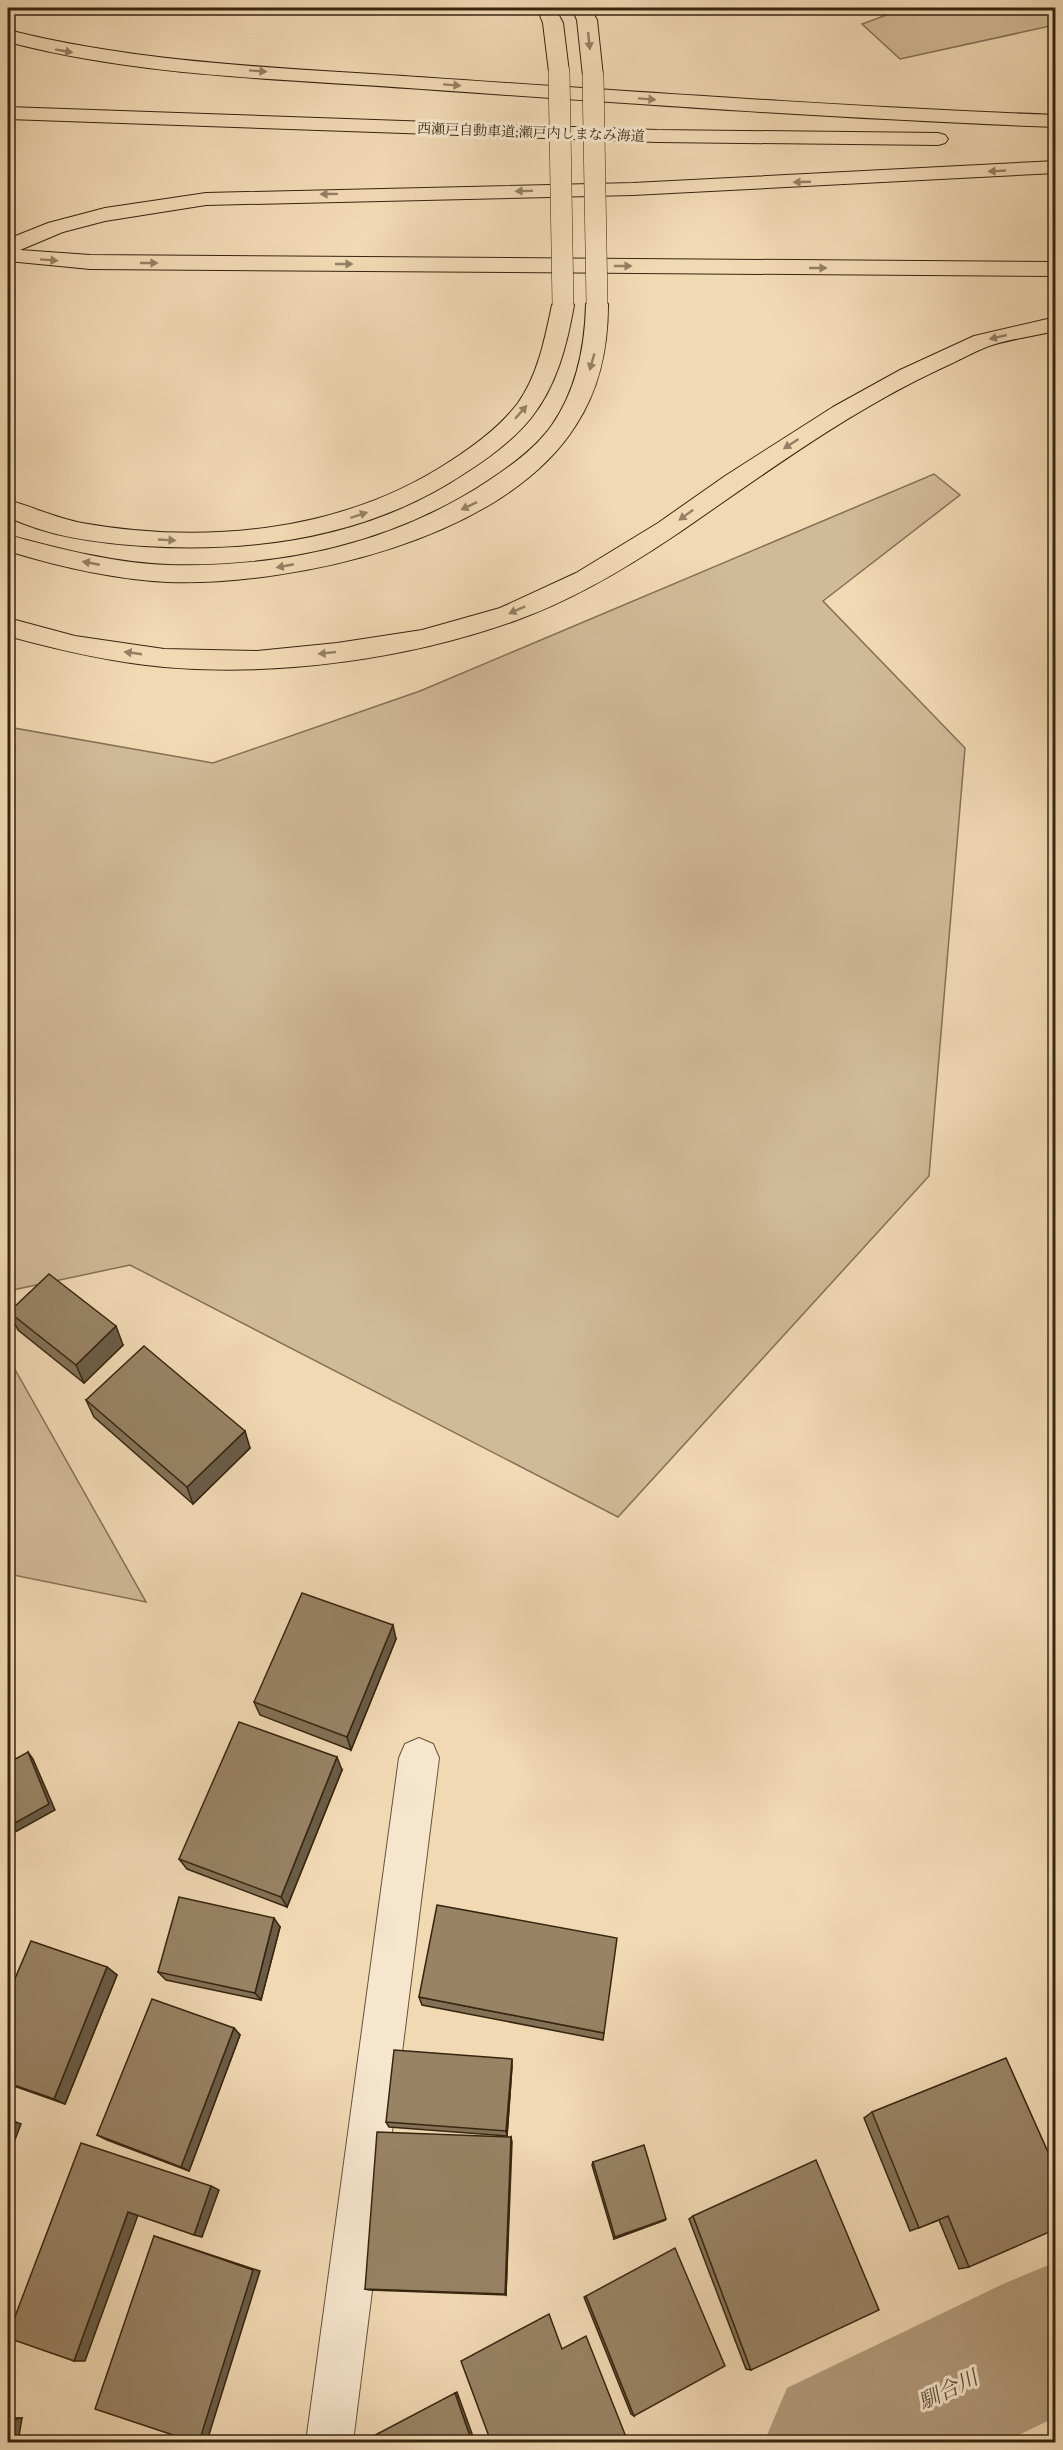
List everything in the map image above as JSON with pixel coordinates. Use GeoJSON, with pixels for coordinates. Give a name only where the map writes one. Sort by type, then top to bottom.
{"type":"FeatureCollection","features":[{"type":"Feature","properties":{"kind":"highway"},"geometry":{"type":"LineString","coordinates":[[8,508],[23,516],[89,533],[168,540],[245,539],[323,527],[393,504],[450,474],[498,438],[532,400],[554,354],[563,305],[559,72],[553,23],[546,8]]}},
{"type":"Feature","properties":{"kind":"highway"},"geometry":{"type":"LineString","coordinates":[[8,543],[46,555],[118,569],[194,573],[276,568],[352,552],[418,531],[482,500],[535,459],[568,418],[586,381],[597,343],[593,76],[587,20],[581,8]]}},
{"type":"Feature","properties":{"kind":"highway"},"geometry":{"type":"LineString","coordinates":[[8,36],[52,48],[112,59],[200,67],[831,112],[1056,121]]}},
{"type":"Feature","properties":{"kind":"highway","name":"西瀬戸自動車道;瀬戸内しまなみ海道"},"geometry":{"type":"LineString","coordinates":[[8,113],[645,135],[962,139]]}},
{"type":"Feature","properties":{"kind":"highway"},"geometry":{"type":"LineString","coordinates":[[1009,139],[1056,139]]}},
{"type":"Feature","properties":{"kind":"highway"},"geometry":{"type":"LineString","coordinates":[[8,247],[27,237],[82,219],[135,207],[206,199],[633,189],[1056,167]]}},
{"type":"Feature","properties":{"kind":"highway"},"geometry":{"type":"LineString","coordinates":[[8,255],[90,262],[1056,269]]}},
{"type":"Feature","properties":{"kind":"highway"},"geometry":{"type":"LineString","coordinates":[[8,627],[75,645],[164,658],[257,660],[337,652],[422,639],[509,614],[585,579],[667,529],[734,481],[841,412],[908,375],[982,341],[1056,324]]}},
{"type":"Feature","properties":{"kind":"street"},"geometry":{"type":"LineString","coordinates":[[329,2442],[418,1758]]}},
{"type":"Feature","properties":{"kind":"shaded area"},"geometry":{"type":"Polygon","coordinates":[[[905,8],[1055,8],[1055,25],[900,59],[862,24],[905,8]]]}},
{"type":"Feature","properties":{"kind":"shaded area"},"geometry":{"type":"Polygon","coordinates":[[[934,474],[960,495],[823,601],[965,748],[929,1176],[618,1517],[130,1265],[8,1291],[8,727],[213,763],[420,691],[934,474]]]}},
{"type":"Feature","properties":{"kind":"shaded area"},"geometry":{"type":"Polygon","coordinates":[[[8,1357],[146,1602],[8,1574],[8,1357]]]}},
{"type":"Feature","properties":{"kind":"building"},"geometry":{"type":"Polygon","coordinates":[[[49,1274],[116,1326],[76,1365],[9,1312],[49,1274]]]}},
{"type":"Feature","properties":{"kind":"building"},"geometry":{"type":"Polygon","coordinates":[[[144,1346],[245,1431],[187,1487],[86,1400],[144,1346]]]}},
{"type":"Feature","properties":{"kind":"building"},"geometry":{"type":"Polygon","coordinates":[[[302,1593],[393,1625],[347,1737],[254,1702],[302,1593]]]}},
{"type":"Feature","properties":{"kind":"building"},"geometry":{"type":"Polygon","coordinates":[[[239,1722],[337,1757],[281,1897],[179,1859],[239,1722]]]}},
{"type":"Feature","properties":{"kind":"building"},"geometry":{"type":"Polygon","coordinates":[[[28,1752],[49,1804],[8,1827],[8,1763],[28,1752]]]}},
{"type":"Feature","properties":{"kind":"building"},"geometry":{"type":"Polygon","coordinates":[[[179,1897],[274,1918],[255,1993],[158,1972],[179,1897]]]}},
{"type":"Feature","properties":{"kind":"building"},"geometry":{"type":"Polygon","coordinates":[[[437,1905],[617,1938],[604,2033],[419,1997],[437,1905]]]}},
{"type":"Feature","properties":{"kind":"building"},"geometry":{"type":"Polygon","coordinates":[[[31,1941],[107,1967],[54,2099],[8,2083],[8,1995],[31,1941]]]}},
{"type":"Feature","properties":{"kind":"building"},"geometry":{"type":"Polygon","coordinates":[[[152,1999],[234,2028],[181,2167],[97,2135],[152,1999]]]}},
{"type":"Feature","properties":{"kind":"building"},"geometry":{"type":"Polygon","coordinates":[[[394,2050],[512,2059],[506,2131],[386,2122],[394,2050]]]}},
{"type":"Feature","properties":{"kind":"building"},"geometry":{"type":"Polygon","coordinates":[[[1006,2058],[1056,2170],[1056,2229],[969,2267],[948,2216],[919,2228],[872,2112],[1006,2058]]]}},
{"type":"Feature","properties":{"kind":"building"},"geometry":{"type":"Polygon","coordinates":[[[377,2132],[511,2137],[505,2294],[365,2289],[377,2132]]]}},
{"type":"Feature","properties":{"kind":"building"},"geometry":{"type":"Polygon","coordinates":[[[81,2143],[211,2186],[194,2235],[128,2212],[74,2361],[8,2338],[8,2335],[81,2143]]]}},
{"type":"Feature","properties":{"kind":"building"},"geometry":{"type":"Polygon","coordinates":[[[644,2145],[666,2219],[615,2237],[593,2162],[644,2145]]]}},
{"type":"Feature","properties":{"kind":"building"},"geometry":{"type":"Polygon","coordinates":[[[816,2160],[879,2310],[751,2370],[693,2216],[816,2160]]]}},
{"type":"Feature","properties":{"kind":"building"},"geometry":{"type":"Polygon","coordinates":[[[154,2236],[253,2270],[199,2442],[95,2409],[154,2236]]]}},
{"type":"Feature","properties":{"kind":"building"},"geometry":{"type":"Polygon","coordinates":[[[675,2248],[725,2366],[634,2416],[586,2296],[675,2248]]]}},
{"type":"Feature","properties":{"kind":"building"},"geometry":{"type":"Polygon","coordinates":[[[549,2314],[562,2349],[586,2336],[628,2442],[491,2442],[461,2361],[549,2314]]]}},
{"type":"Feature","properties":{"kind":"building"},"geometry":{"type":"Polygon","coordinates":[[[455,2393],[472,2442],[362,2442],[455,2393]]]}},
{"type":"Feature","properties":{"kind":"waterway","name":"馴合川"},"geometry":{"type":"LineString","coordinates":[[841,2442],[1056,2337]]}}]}
